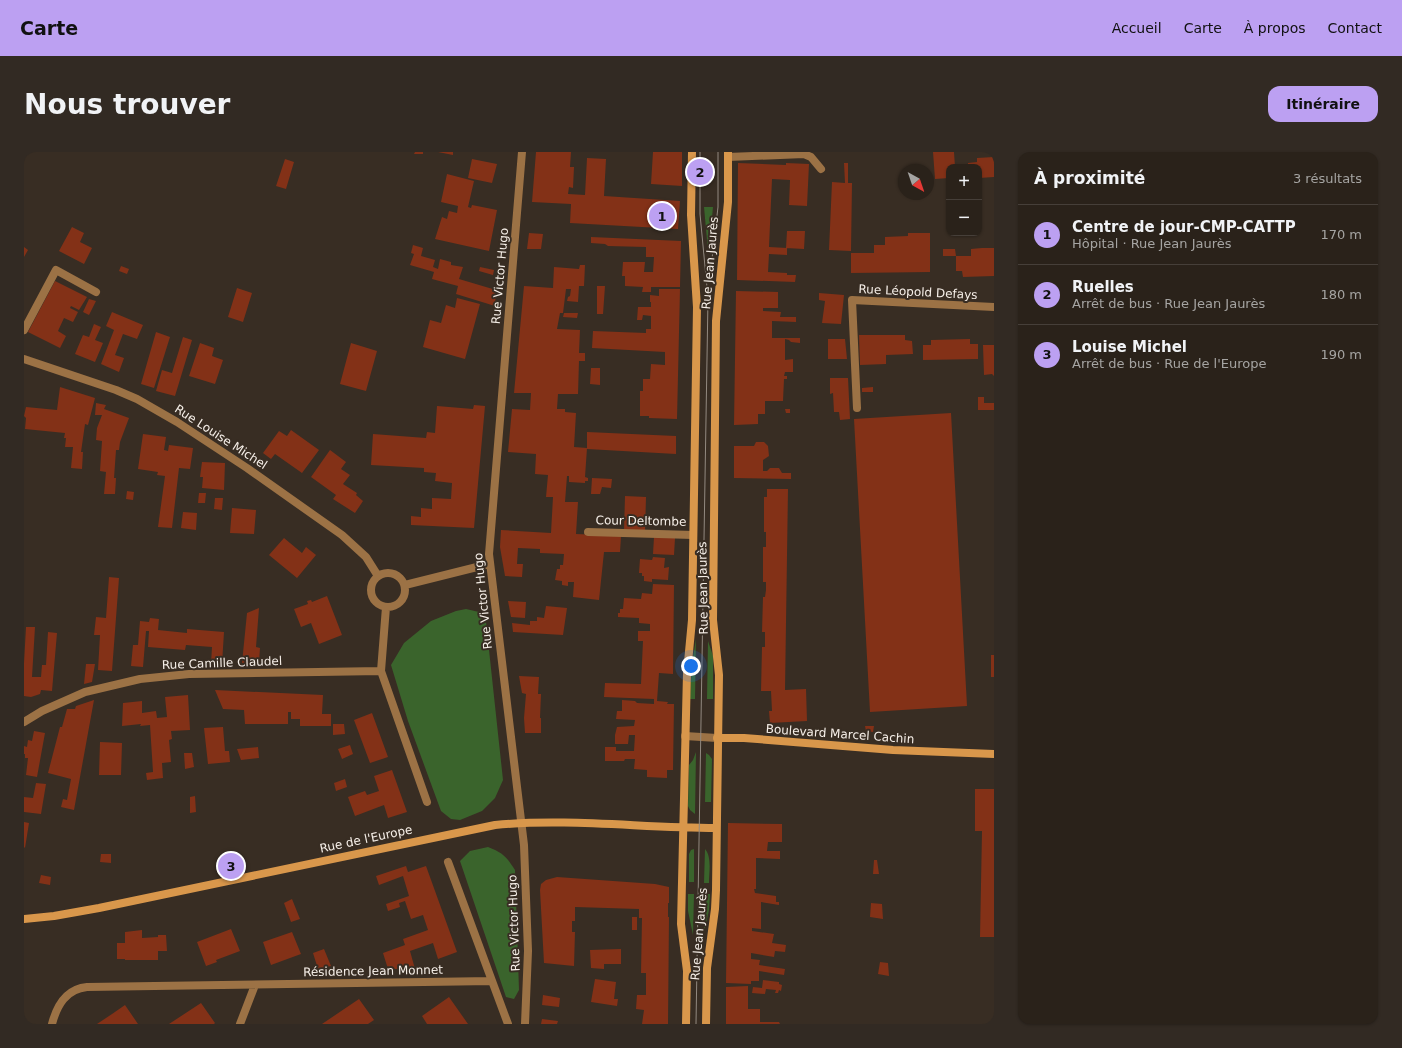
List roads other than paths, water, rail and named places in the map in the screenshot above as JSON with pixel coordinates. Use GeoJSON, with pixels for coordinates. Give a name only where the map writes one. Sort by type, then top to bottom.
{"type":"FeatureCollection","features":[{"type":"Feature","properties":{"kind":"main road","name":"Rue Jean Jaurès"},"geometry":{"type":"LineString","coordinates":[[686,1024],[687,971],[681,924],[687,667],[692,620],[697,307],[691,215],[692,152]]}},
{"type":"Feature","properties":{"kind":"main road","name":"Rue Jean Jaurès"},"geometry":{"type":"LineString","coordinates":[[706,1024],[707,968],[715,909],[719,675],[713,620],[716,321],[728,202],[728,155]]}},
{"type":"Feature","properties":{"kind":"main road","name":"Boulevard Marcel Cachin"},"geometry":{"type":"LineString","coordinates":[[718,738],[744,738],[893,750],[994,754]]}},
{"type":"Feature","properties":{"kind":"main road","name":"Rue de l'Europe"},"geometry":{"type":"LineString","coordinates":[[24,920],[99,908],[479,828],[522,823],[552,822],[716,828]]}},
{"type":"Feature","properties":{"kind":"street","name":"Rue Victor Hugo"},"geometry":{"type":"LineString","coordinates":[[522,152],[489,547],[489,564],[522,823],[528,951],[525,1024]]}},
{"type":"Feature","properties":{"kind":"street"},"geometry":{"type":"LineString","coordinates":[[728,155],[804,154],[811,157],[822,169]]}},
{"type":"Feature","properties":{"kind":"street"},"geometry":{"type":"LineString","coordinates":[[24,330],[56,270],[96,292]]}},
{"type":"Feature","properties":{"kind":"street","name":"Rue Léopold Defays"},"geometry":{"type":"LineString","coordinates":[[857,408],[852,300],[994,308]]}},
{"type":"Feature","properties":{"kind":"street","name":"Rue Louise Michel"},"geometry":{"type":"LineString","coordinates":[[24,359],[116,390],[137,399],[177,422],[247,468],[342,535],[366,558],[378,576]]}},
{"type":"Feature","properties":{"kind":"street","name":"Cour Deltombe"},"geometry":{"type":"LineString","coordinates":[[588,532],[693,535]]}},
{"type":"Feature","properties":{"kind":"street"},"geometry":{"type":"LineString","coordinates":[[405,585],[489,564]]}},
{"type":"Feature","properties":{"kind":"street"},"geometry":{"type":"LineString","coordinates":[[388,573],[394,574],[402,580],[405,585],[404,597],[401,602],[391,607],[386,607],[376,602],[371,592],[374,581],[378,576],[388,573]]}},
{"type":"Feature","properties":{"kind":"street"},"geometry":{"type":"LineString","coordinates":[[386,607],[381,671],[427,802]]}},
{"type":"Feature","properties":{"kind":"street","name":"Rue Camille Claudel"},"geometry":{"type":"LineString","coordinates":[[24,722],[42,711],[85,692],[140,679],[189,674],[381,671]]}},
{"type":"Feature","properties":{"kind":"street","name":"Boulevard Marcel Cachin"},"geometry":{"type":"LineString","coordinates":[[685,736],[718,738]]}},
{"type":"Feature","properties":{"kind":"street"},"geometry":{"type":"LineString","coordinates":[[448,862],[508,1024]]}},
{"type":"Feature","properties":{"kind":"street","name":"Résidence Jean Monnet"},"geometry":{"type":"LineString","coordinates":[[52,1024],[55,1012],[64,998],[82,987],[492,981]]}},
{"type":"Feature","properties":{"kind":"street"},"geometry":{"type":"LineString","coordinates":[[240,1024],[255,985]]}},
{"type":"Feature","properties":{"kind":"tram line"},"geometry":{"type":"LineString","coordinates":[[696,1024],[708,298],[700,214],[700,152]]}},
{"type":"Feature","properties":{"kind":"tram line"},"geometry":{"type":"LineString","coordinates":[[710,276],[718,207],[718,152]]}},
{"type":"Feature","properties":{"kind":"place","name":"Ruelles"},"geometry":{"type":"Point","coordinates":[700,172]}},
{"type":"Feature","properties":{"kind":"place","name":"Centre de jour-CMP-CATTP"},"geometry":{"type":"Point","coordinates":[662,216]}},
{"type":"Feature","properties":{"kind":"place","name":"Louise Michel"},"geometry":{"type":"Point","coordinates":[231,866]}}]}
